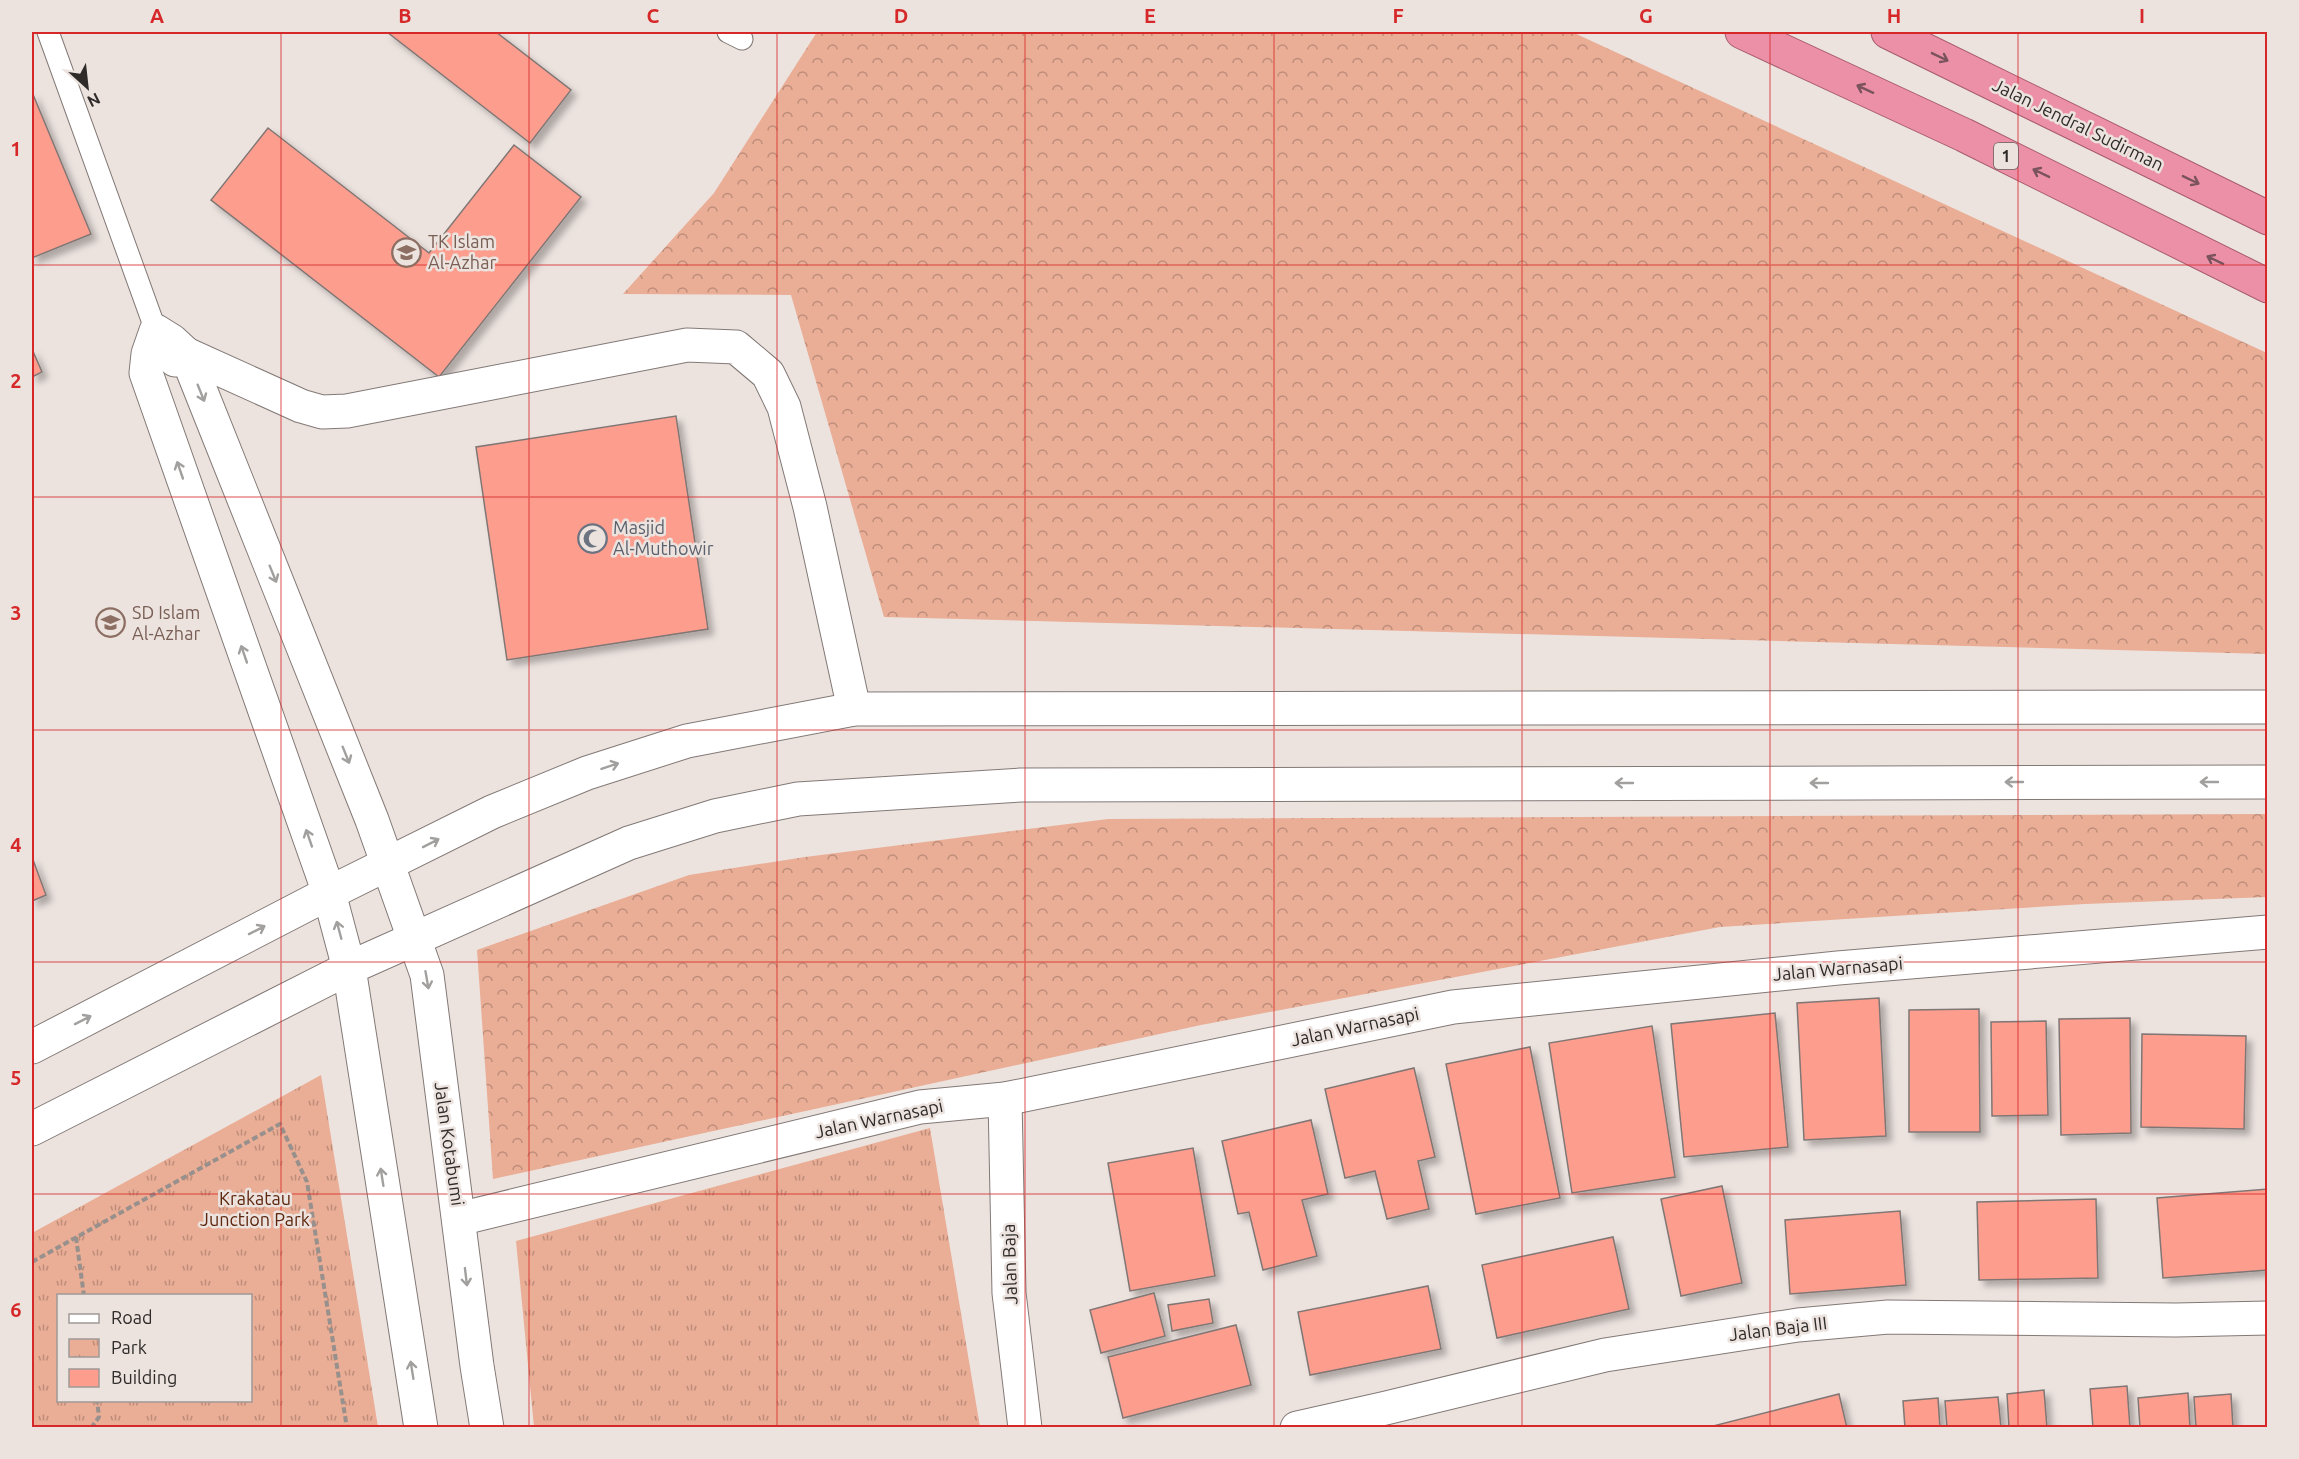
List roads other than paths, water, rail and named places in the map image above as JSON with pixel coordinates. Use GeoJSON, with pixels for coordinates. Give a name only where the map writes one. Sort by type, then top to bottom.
{"type":"FeatureCollection","features":[{"type":"Feature","properties":{"kind":"highway","name":"1"},"geometry":{"type":"LineString","coordinates":[[1742,32],[1964,135],[2268,286]]}},
{"type":"Feature","properties":{"kind":"highway","name":"Jalan Jendral Sudirman"},"geometry":{"type":"LineString","coordinates":[[1888,32],[2268,218]]}},
{"type":"Feature","properties":{"kind":"street"},"geometry":{"type":"LineString","coordinates":[[421,1428],[349,968],[329,893],[146,373],[148,354],[156,331],[186,354],[301,406],[322,412],[347,411],[687,345],[736,347],[768,374],[784,407],[810,507],[854,709]]}},
{"type":"Feature","properties":{"kind":"street"},"geometry":{"type":"LineString","coordinates":[[146,373],[186,354]]}},
{"type":"Feature","properties":{"kind":"street","name":"Jalan Kotabumi"},"geometry":{"type":"LineString","coordinates":[[186,354],[389,865],[427,975],[487,1428]]}},
{"type":"Feature","properties":{"kind":"street"},"geometry":{"type":"LineString","coordinates":[[32,1047],[329,893],[492,813],[587,773],[687,741],[854,709],[2268,707]]}},
{"type":"Feature","properties":{"kind":"street"},"geometry":{"type":"LineString","coordinates":[[32,1129],[349,968],[629,843],[715,816],[798,799],[1021,785],[2268,782]]}},
{"type":"Feature","properties":{"kind":"street","name":"Jalan Warnasapi"},"geometry":{"type":"LineString","coordinates":[[459,1219],[920,1107],[1005,1099],[1453,1007],[1838,968],[2268,932]]}},
{"type":"Feature","properties":{"kind":"street","name":"Jalan Baja"},"geometry":{"type":"LineString","coordinates":[[1005,1099],[1009,1293],[1025,1428]]}},
{"type":"Feature","properties":{"kind":"street","name":"Jalan Baja III"},"geometry":{"type":"LineString","coordinates":[[1297,1428],[1605,1355],[1798,1326],[1888,1317],[2176,1320],[2268,1318]]}},
{"type":"Feature","properties":{"kind":"lane"},"geometry":{"type":"LineString","coordinates":[[48,32],[156,331]]}},
{"type":"Feature","properties":{"kind":"place","name":"TK Islam Al-Azhar"},"geometry":{"type":"Point","coordinates":[407,252]}},
{"type":"Feature","properties":{"kind":"place","name":"Masjid Al-Muthowir"},"geometry":{"type":"Point","coordinates":[592,538]}},
{"type":"Feature","properties":{"kind":"place","name":"SD Islam Al-Azhar"},"geometry":{"type":"Point","coordinates":[111,623]}},
{"type":"Feature","properties":{"kind":"park label","name":"Krakatau Junction Park"},"geometry":{"type":"Point","coordinates":[255,1209]}}]}
